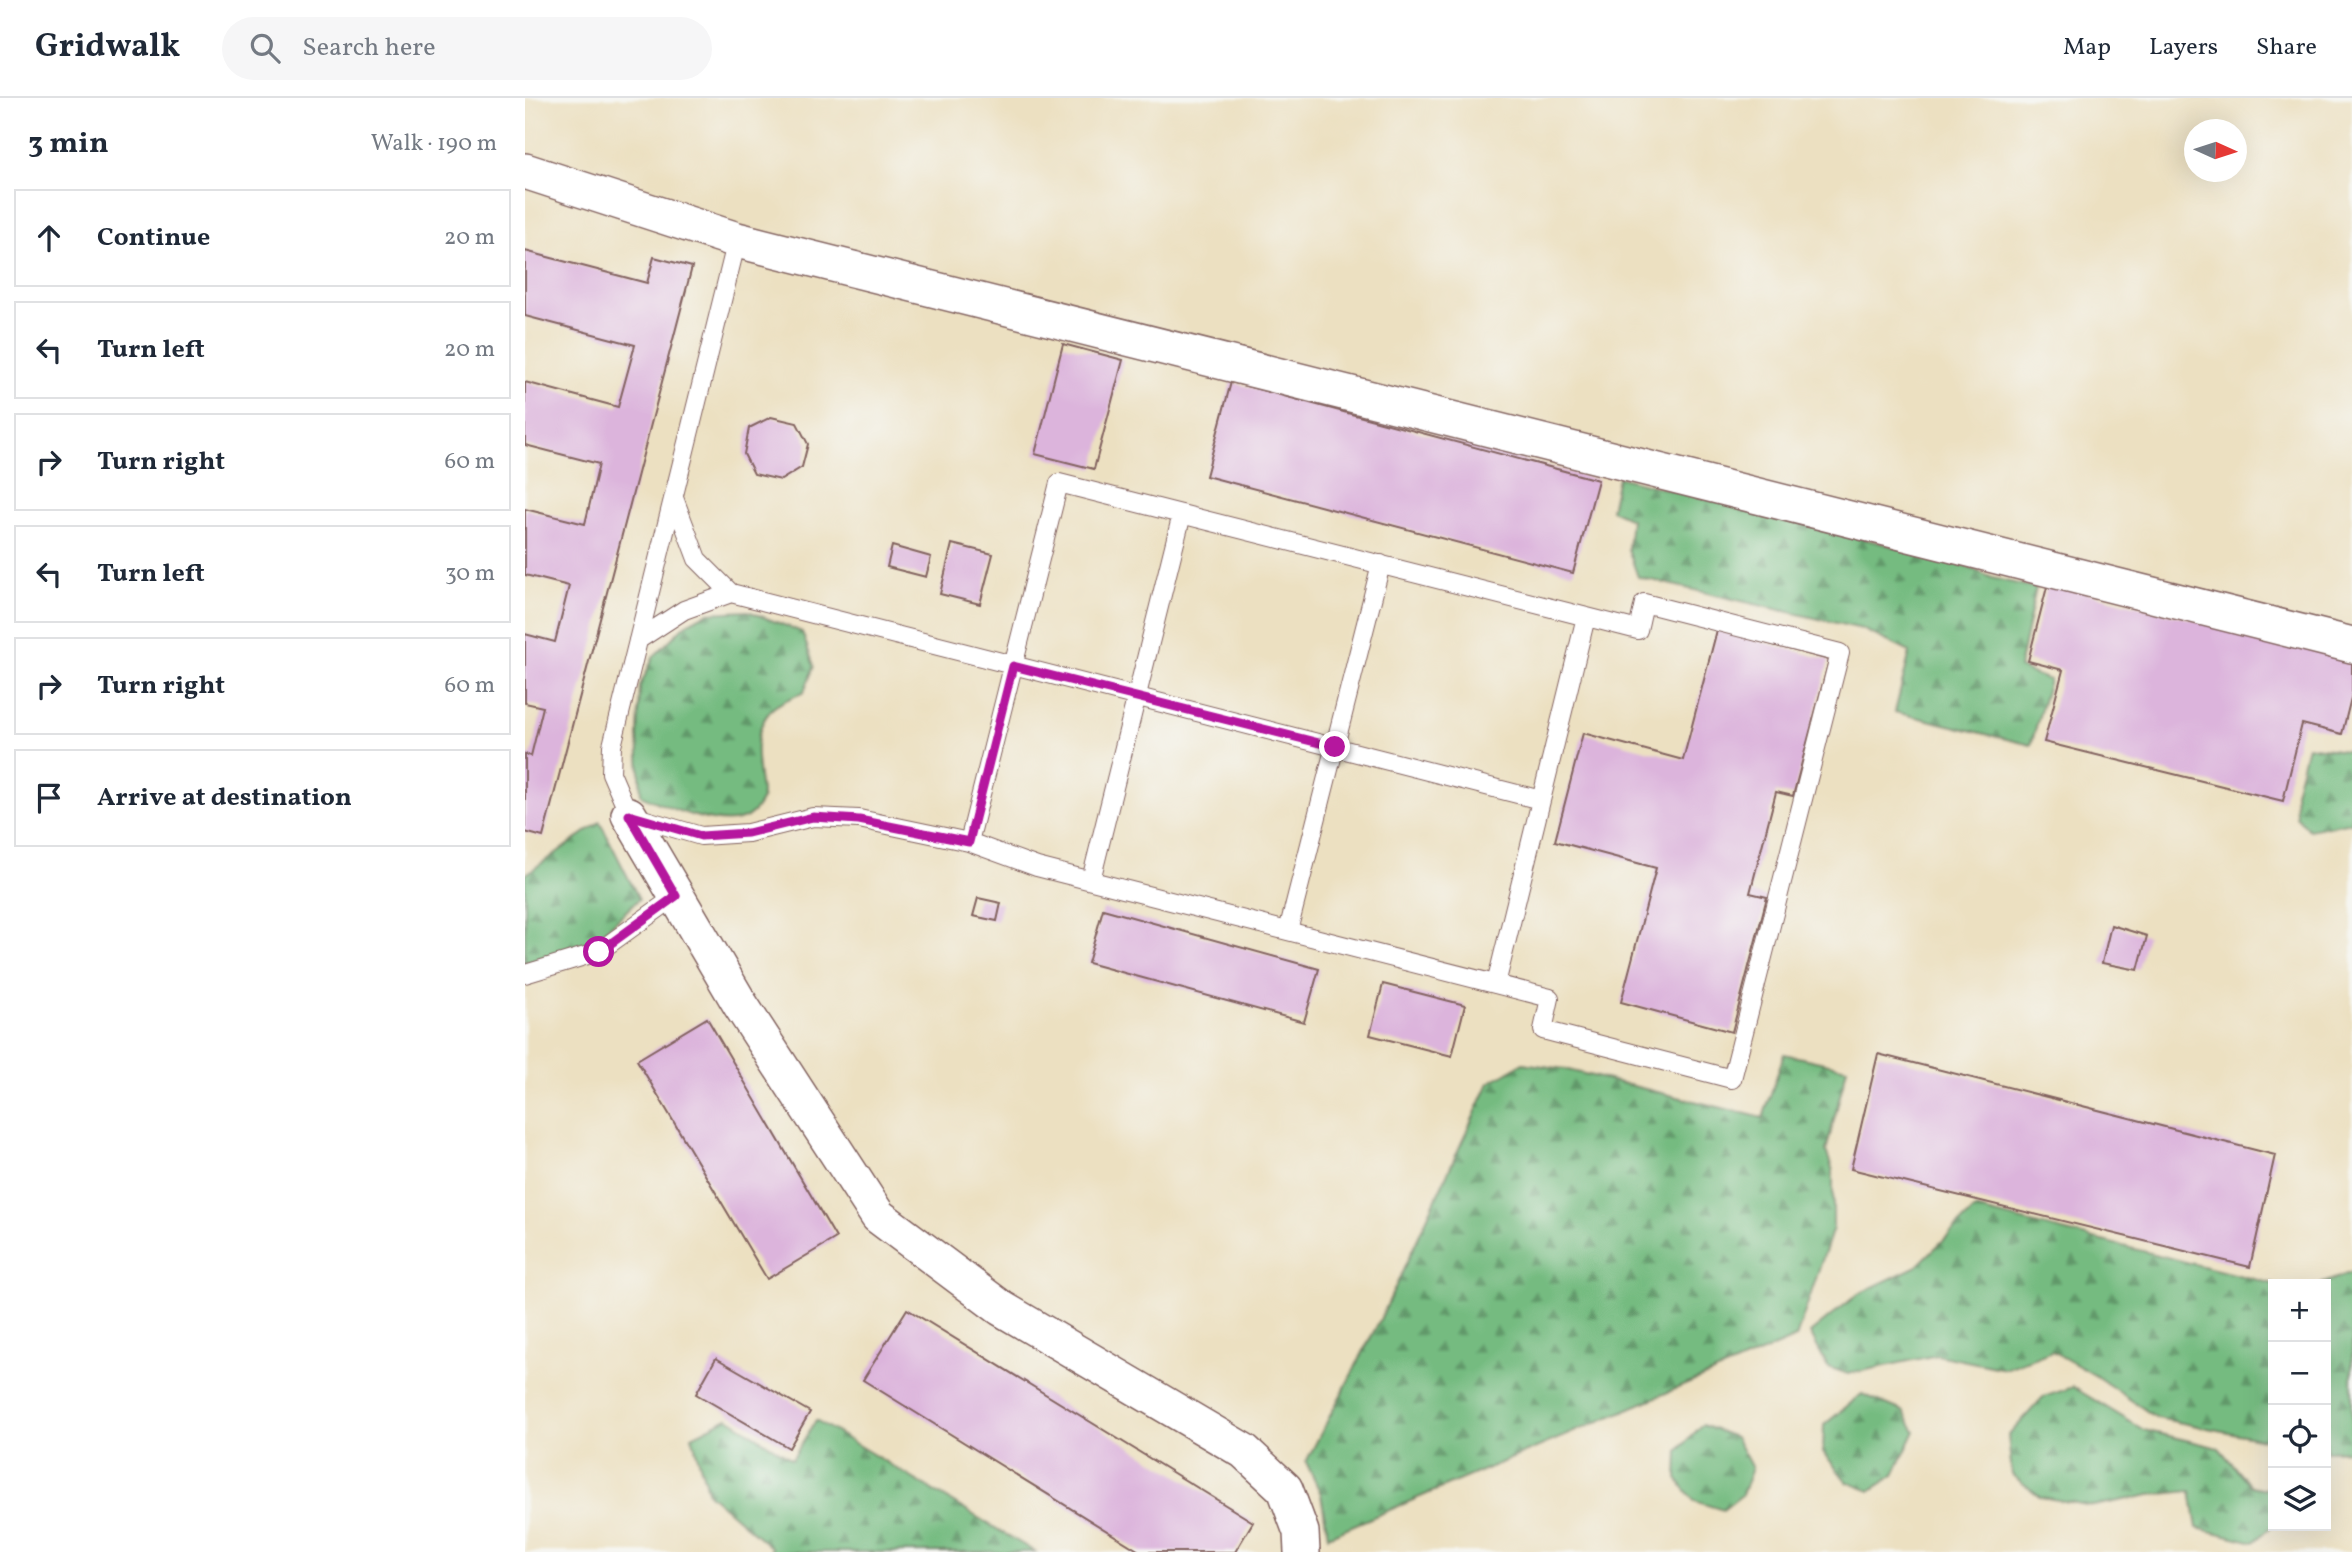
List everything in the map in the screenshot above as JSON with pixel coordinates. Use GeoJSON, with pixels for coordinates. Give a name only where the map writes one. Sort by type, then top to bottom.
{"type":"FeatureCollection","features":[{"type":"Feature","properties":{"kind":"street"},"geometry":{"type":"LineString","coordinates":[[525,171],[737,240],[2352,645]]}},
{"type":"Feature","properties":{"kind":"street"},"geometry":{"type":"LineString","coordinates":[[629,815],[740,1004],[878,1216],[1001,1308],[1244,1451],[1285,1489],[1301,1532],[1302,1552]]}},
{"type":"Feature","properties":{"kind":"lane"},"geometry":{"type":"LineString","coordinates":[[737,240],[612,746],[611,773],[629,815],[701,836],[748,833],[813,817],[859,820],[969,842],[1037,867],[1551,998],[1543,1030],[1732,1079],[1840,653],[1644,603],[1638,630],[1059,482],[969,842]]}},
{"type":"Feature","properties":{"kind":"lane"},"geometry":{"type":"LineString","coordinates":[[674,498],[697,559],[731,593],[1541,800]]}},
{"type":"Feature","properties":{"kind":"lane"},"geometry":{"type":"LineString","coordinates":[[1091,880],[1182,514]]}},
{"type":"Feature","properties":{"kind":"lane"},"geometry":{"type":"LineString","coordinates":[[1288,931],[1381,564]]}},
{"type":"Feature","properties":{"kind":"lane"},"geometry":{"type":"LineString","coordinates":[[638,640],[684,610],[731,593]]}},
{"type":"Feature","properties":{"kind":"lane"},"geometry":{"type":"LineString","coordinates":[[1496,984],[1586,617]]}},
{"type":"Feature","properties":{"kind":"lane"},"geometry":{"type":"LineString","coordinates":[[525,974],[599,952],[676,896]]}},
{"type":"Feature","properties":{"kind":"green space"},"geometry":{"type":"Polygon","coordinates":[[[1618,477],[1956,562],[1992,578],[2036,588],[2019,668],[2049,680],[2031,745],[1895,712],[1910,652],[1862,629],[1638,577],[1628,549],[1631,519],[1611,510],[1618,477]]]}},
{"type":"Feature","properties":{"kind":"green space"},"geometry":{"type":"Polygon","coordinates":[[[748,611],[802,632],[814,666],[804,692],[774,707],[759,731],[757,765],[762,799],[752,813],[742,819],[728,821],[697,817],[641,795],[638,735],[640,686],[654,656],[685,625],[707,613],[748,611]]]}},
{"type":"Feature","properties":{"kind":"green space"},"geometry":{"type":"Polygon","coordinates":[[[2307,746],[2352,752],[2352,822],[2309,830],[2296,816],[2295,792],[2307,746]]]}},
{"type":"Feature","properties":{"kind":"green space"},"geometry":{"type":"Polygon","coordinates":[[[600,822],[639,899],[588,947],[525,963],[525,875],[600,822]]]}},
{"type":"Feature","properties":{"kind":"green space"},"geometry":{"type":"Polygon","coordinates":[[[1784,1054],[1847,1068],[1826,1151],[1833,1171],[1833,1228],[1796,1338],[1328,1536],[1321,1494],[1306,1462],[1383,1314],[1489,1083],[1523,1063],[1564,1069],[1763,1118],[1784,1054]]]}},
{"type":"Feature","properties":{"kind":"green space"},"geometry":{"type":"Polygon","coordinates":[[[1975,1209],[2268,1282],[2268,1440],[2157,1418],[2096,1376],[2052,1351],[2005,1369],[1937,1355],[1848,1374],[1828,1367],[1810,1333],[1858,1294],[1917,1266],[1975,1209]]]}},
{"type":"Feature","properties":{"kind":"green space"},"geometry":{"type":"Polygon","coordinates":[[[2352,1272],[2352,1450],[2331,1451],[2331,1280],[2352,1272]]]}},
{"type":"Feature","properties":{"kind":"green space"},"geometry":{"type":"Polygon","coordinates":[[[2073,1387],[2144,1430],[2219,1448],[2251,1486],[2268,1489],[2268,1529],[2254,1542],[2197,1528],[2191,1491],[2150,1495],[2093,1506],[2041,1497],[2012,1475],[2008,1436],[2043,1397],[2073,1387]]]}},
{"type":"Feature","properties":{"kind":"green space"},"geometry":{"type":"Polygon","coordinates":[[[1862,1394],[1903,1411],[1915,1431],[1894,1475],[1870,1491],[1847,1482],[1823,1452],[1824,1425],[1862,1394]]]}},
{"type":"Feature","properties":{"kind":"green space"},"geometry":{"type":"Polygon","coordinates":[[[728,1418],[792,1459],[816,1420],[1035,1552],[770,1552],[772,1548],[708,1493],[692,1436],[728,1418]]]}},
{"type":"Feature","properties":{"kind":"green space"},"geometry":{"type":"Polygon","coordinates":[[[1702,1425],[1735,1437],[1752,1468],[1742,1495],[1723,1510],[1694,1501],[1677,1479],[1678,1451],[1702,1425]]]}},
{"type":"Feature","properties":{"kind":"building"},"geometry":{"type":"Polygon","coordinates":[[[525,251],[647,283],[654,257],[692,267],[543,837],[525,832],[525,754],[531,756],[543,707],[525,703],[525,634],[555,642],[569,586],[525,575],[525,509],[585,524],[599,464],[525,445],[525,382],[618,407],[635,345],[525,316],[525,251]]]}},
{"type":"Feature","properties":{"kind":"building"},"geometry":{"type":"Polygon","coordinates":[[[1063,344],[1123,360],[1094,469],[1035,454],[1063,344]]]}},
{"type":"Feature","properties":{"kind":"building"},"geometry":{"type":"Polygon","coordinates":[[[1231,382],[1598,480],[1573,573],[1206,476],[1231,382]]]}},
{"type":"Feature","properties":{"kind":"building"},"geometry":{"type":"Polygon","coordinates":[[[771,417],[797,423],[808,444],[802,467],[781,480],[754,474],[744,454],[749,428],[771,417]]]}},
{"type":"Feature","properties":{"kind":"building"},"geometry":{"type":"Polygon","coordinates":[[[952,544],[993,554],[980,604],[940,594],[952,544]]]}},
{"type":"Feature","properties":{"kind":"building"},"geometry":{"type":"Polygon","coordinates":[[[892,546],[931,557],[926,577],[887,567],[892,546]]]}},
{"type":"Feature","properties":{"kind":"building"},"geometry":{"type":"Polygon","coordinates":[[[2048,583],[2352,660],[2352,694],[2342,734],[2302,724],[2283,801],[2044,742],[2063,670],[2028,661],[2048,583]]]}},
{"type":"Feature","properties":{"kind":"building"},"geometry":{"type":"Polygon","coordinates":[[[1717,630],[1829,660],[1793,796],[1776,792],[1750,893],[1767,897],[1732,1032],[1621,1002],[1656,868],[1555,841],[1583,733],[1683,760],[1717,630]]]}},
{"type":"Feature","properties":{"kind":"building"},"geometry":{"type":"Polygon","coordinates":[[[978,898],[1001,903],[997,921],[973,916],[978,898]]]}},
{"type":"Feature","properties":{"kind":"building"},"geometry":{"type":"Polygon","coordinates":[[[1103,909],[1319,969],[1304,1022],[1088,963],[1103,909]]]}},
{"type":"Feature","properties":{"kind":"building"},"geometry":{"type":"Polygon","coordinates":[[[2111,925],[2147,936],[2138,970],[2102,963],[2111,925]]]}},
{"type":"Feature","properties":{"kind":"building"},"geometry":{"type":"Polygon","coordinates":[[[1383,984],[1465,1005],[1452,1056],[1370,1035],[1383,984]]]}},
{"type":"Feature","properties":{"kind":"building"},"geometry":{"type":"Polygon","coordinates":[[[707,1018],[836,1238],[767,1279],[637,1060],[707,1018]]]}},
{"type":"Feature","properties":{"kind":"building"},"geometry":{"type":"Polygon","coordinates":[[[1878,1054],[2275,1155],[2250,1267],[1851,1169],[1878,1054]]]}},
{"type":"Feature","properties":{"kind":"building"},"geometry":{"type":"Polygon","coordinates":[[[907,1309],[1253,1522],[1235,1552],[1141,1552],[863,1380],[907,1309]]]}},
{"type":"Feature","properties":{"kind":"building"},"geometry":{"type":"Polygon","coordinates":[[[716,1358],[810,1412],[789,1448],[696,1394],[716,1358]]]}},
{"type":"Feature","properties":{"kind":"route"},"geometry":{"type":"LineString","coordinates":[[599,952],[676,896],[629,815],[701,836],[748,833],[813,817],[859,820],[969,842],[1013,666],[1335,747]]}}]}
